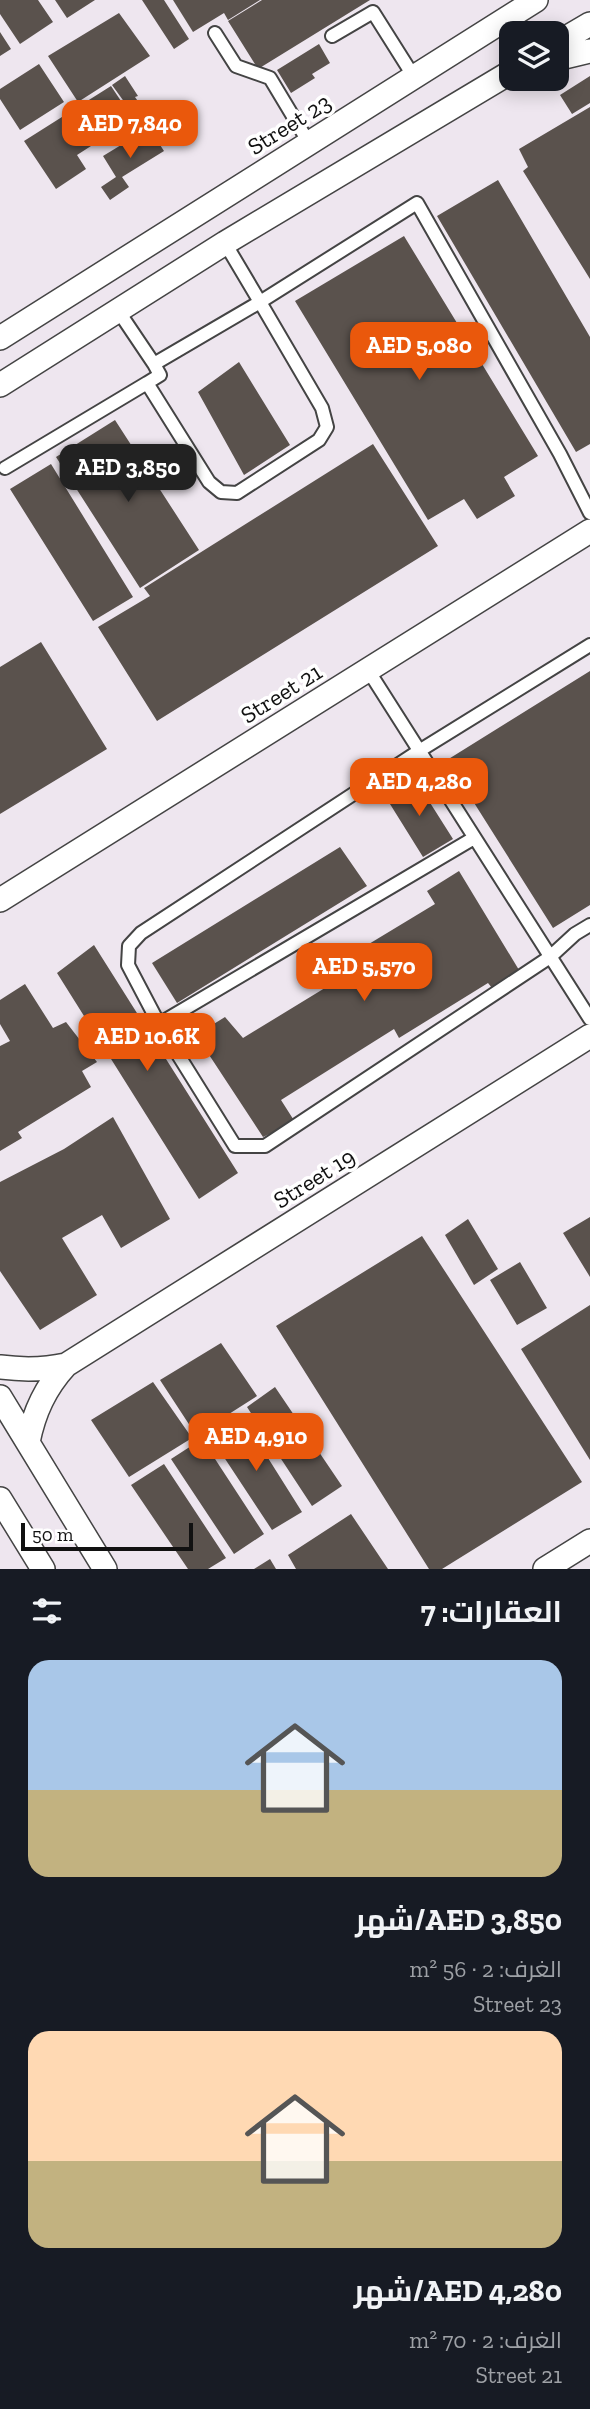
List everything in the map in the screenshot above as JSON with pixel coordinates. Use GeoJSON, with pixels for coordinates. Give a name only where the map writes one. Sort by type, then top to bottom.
{"type":"FeatureCollection","features":[{"type":"Feature","properties":{"kind":"street","name":"Street 23"},"geometry":{"type":"LineString","coordinates":[[0,338],[536,0]]}},
{"type":"Feature","properties":{"kind":"street"},"geometry":{"type":"LineString","coordinates":[[569,36],[590,24]]}},
{"type":"Feature","properties":{"kind":"street"},"geometry":{"type":"LineString","coordinates":[[569,56],[590,51]]}},
{"type":"Feature","properties":{"kind":"street"},"geometry":{"type":"LineString","coordinates":[[0,385],[117,309],[499,79]]}},
{"type":"Feature","properties":{"kind":"street","name":"Street 21"},"geometry":{"type":"LineString","coordinates":[[0,900],[590,531]]}},
{"type":"Feature","properties":{"kind":"street","name":"Street 19"},"geometry":{"type":"LineString","coordinates":[[28,1442],[44,1392],[66,1365],[590,1036]]}},
{"type":"Feature","properties":{"kind":"street","name":"Street 19"},"geometry":{"type":"LineString","coordinates":[[0,1367],[21,1370],[66,1365]]}},
{"type":"Feature","properties":{"kind":"street"},"geometry":{"type":"LineString","coordinates":[[0,1397],[106,1569]]}},
{"type":"Feature","properties":{"kind":"street"},"geometry":{"type":"LineString","coordinates":[[0,1499],[43,1569]]}},
{"type":"Feature","properties":{"kind":"street"},"geometry":{"type":"LineString","coordinates":[[545,1569],[590,1541]]}},
{"type":"Feature","properties":{"kind":"lane"},"geometry":{"type":"LineString","coordinates":[[332,36],[373,12],[414,77]]}},
{"type":"Feature","properties":{"kind":"lane"},"geometry":{"type":"LineString","coordinates":[[215,33],[236,65],[270,78],[309,143]]}},
{"type":"Feature","properties":{"kind":"lane"},"geometry":{"type":"LineString","coordinates":[[154,364],[260,302],[417,203],[560,454],[590,513]]}},
{"type":"Feature","properties":{"kind":"lane"},"geometry":{"type":"LineString","coordinates":[[147,383],[209,482],[221,492],[237,493],[318,440],[327,427],[322,408],[225,243]]}},
{"type":"Feature","properties":{"kind":"lane"},"geometry":{"type":"LineString","coordinates":[[5,468],[160,375],[117,309]]}},
{"type":"Feature","properties":{"kind":"lane"},"geometry":{"type":"LineString","coordinates":[[590,645],[419,751],[141,933],[129,946],[128,965],[159,1024],[235,1146],[265,1146],[550,957],[575,934],[590,925]]}},
{"type":"Feature","properties":{"kind":"lane"},"geometry":{"type":"LineString","coordinates":[[368,670],[590,1019]]}},
{"type":"Feature","properties":{"kind":"lane"},"geometry":{"type":"LineString","coordinates":[[159,1024],[474,838]]}},
{"type":"Feature","properties":{"kind":"shaded area"},"geometry":{"type":"Polygon","coordinates":[[[0,0],[590,0],[590,1569],[0,1569],[0,0]]]}},
{"type":"Feature","properties":{"kind":"building"},"geometry":{"type":"Polygon","coordinates":[[[0,0],[38,0],[53,22],[20,44],[0,14],[0,0]]]}},
{"type":"Feature","properties":{"kind":"building"},"geometry":{"type":"Polygon","coordinates":[[[55,0],[95,0],[67,18],[55,0]]]}},
{"type":"Feature","properties":{"kind":"building"},"geometry":{"type":"Polygon","coordinates":[[[142,0],[164,0],[189,39],[174,49],[142,0]]]}},
{"type":"Feature","properties":{"kind":"building"},"geometry":{"type":"Polygon","coordinates":[[[173,0],[260,0],[228,20],[224,13],[193,32],[173,0]]]}},
{"type":"Feature","properties":{"kind":"building"},"geometry":{"type":"Polygon","coordinates":[[[262,0],[370,0],[258,69],[228,21],[262,0]]]}},
{"type":"Feature","properties":{"kind":"building"},"geometry":{"type":"Polygon","coordinates":[[[119,13],[150,56],[78,102],[48,56],[119,13]]]}},
{"type":"Feature","properties":{"kind":"building"},"geometry":{"type":"Polygon","coordinates":[[[0,32],[11,49],[0,56],[0,32]]]}},
{"type":"Feature","properties":{"kind":"building"},"geometry":{"type":"Polygon","coordinates":[[[319,44],[330,63],[312,74],[315,78],[291,93],[277,70],[319,44]]]}},
{"type":"Feature","properties":{"kind":"building"},"geometry":{"type":"Polygon","coordinates":[[[39,64],[64,102],[20,130],[0,99],[0,89],[39,64]]]}},
{"type":"Feature","properties":{"kind":"building"},"geometry":{"type":"Polygon","coordinates":[[[125,76],[142,107],[133,114],[112,85],[125,76]]]}},
{"type":"Feature","properties":{"kind":"building"},"geometry":{"type":"Polygon","coordinates":[[[590,76],[590,103],[572,114],[560,95],[590,76]]]}},
{"type":"Feature","properties":{"kind":"building"},"geometry":{"type":"Polygon","coordinates":[[[111,86],[133,119],[77,155],[86,169],[56,189],[24,141],[111,86]]]}},
{"type":"Feature","properties":{"kind":"building"},"geometry":{"type":"Polygon","coordinates":[[[590,107],[590,279],[523,171],[528,167],[519,149],[590,107]]]}},
{"type":"Feature","properties":{"kind":"building"},"geometry":{"type":"Polygon","coordinates":[[[149,128],[164,151],[122,177],[129,187],[110,200],[101,187],[116,177],[103,156],[149,128]]]}},
{"type":"Feature","properties":{"kind":"building"},"geometry":{"type":"Polygon","coordinates":[[[498,180],[590,337],[590,444],[576,452],[437,216],[498,180]]]}},
{"type":"Feature","properties":{"kind":"building"},"geometry":{"type":"Polygon","coordinates":[[[404,236],[538,456],[504,477],[515,496],[477,519],[464,499],[428,520],[295,301],[404,236]]]}},
{"type":"Feature","properties":{"kind":"building"},"geometry":{"type":"Polygon","coordinates":[[[239,362],[290,445],[244,475],[198,392],[239,362]]]}},
{"type":"Feature","properties":{"kind":"building"},"geometry":{"type":"Polygon","coordinates":[[[115,420],[199,550],[140,588],[56,457],[115,420]]]}},
{"type":"Feature","properties":{"kind":"building"},"geometry":{"type":"Polygon","coordinates":[[[373,444],[438,546],[157,721],[98,627],[150,596],[144,588],[373,444]]]}},
{"type":"Feature","properties":{"kind":"building"},"geometry":{"type":"Polygon","coordinates":[[[51,464],[133,597],[93,621],[10,489],[51,464]]]}},
{"type":"Feature","properties":{"kind":"building"},"geometry":{"type":"Polygon","coordinates":[[[41,642],[107,749],[0,814],[0,667],[41,642]]]}},
{"type":"Feature","properties":{"kind":"building"},"geometry":{"type":"Polygon","coordinates":[[[590,671],[590,905],[553,928],[447,760],[590,671]]]}},
{"type":"Feature","properties":{"kind":"building"},"geometry":{"type":"Polygon","coordinates":[[[415,779],[453,839],[423,857],[385,796],[415,779]]]}},
{"type":"Feature","properties":{"kind":"building"},"geometry":{"type":"Polygon","coordinates":[[[340,847],[367,886],[177,1003],[152,963],[340,847]]]}},
{"type":"Feature","properties":{"kind":"building"},"geometry":{"type":"Polygon","coordinates":[[[459,871],[519,970],[492,988],[488,983],[399,1038],[394,1029],[281,1100],[295,1122],[263,1137],[196,1035],[225,1017],[243,1038],[356,969],[349,956],[435,904],[427,891],[459,871]]]}},
{"type":"Feature","properties":{"kind":"building"},"geometry":{"type":"Polygon","coordinates":[[[94,945],[238,1173],[199,1199],[57,973],[94,945]]]}},
{"type":"Feature","properties":{"kind":"building"},"geometry":{"type":"Polygon","coordinates":[[[25,984],[53,1028],[66,1022],[97,1062],[82,1071],[91,1087],[18,1132],[22,1138],[0,1151],[0,1046],[10,1041],[0,1024],[0,1000],[25,984]]]}},
{"type":"Feature","properties":{"kind":"building"},"geometry":{"type":"Polygon","coordinates":[[[113,1117],[170,1219],[121,1248],[102,1215],[62,1238],[97,1295],[40,1330],[0,1271],[0,1182],[64,1149],[113,1117]]]}},
{"type":"Feature","properties":{"kind":"building"},"geometry":{"type":"Polygon","coordinates":[[[590,1217],[590,1277],[563,1233],[590,1217]]]}},
{"type":"Feature","properties":{"kind":"building"},"geometry":{"type":"Polygon","coordinates":[[[468,1219],[498,1269],[474,1285],[445,1235],[468,1219]]]}},
{"type":"Feature","properties":{"kind":"building"},"geometry":{"type":"Polygon","coordinates":[[[422,1236],[582,1482],[442,1569],[429,1569],[276,1326],[422,1236]]]}},
{"type":"Feature","properties":{"kind":"building"},"geometry":{"type":"Polygon","coordinates":[[[520,1262],[547,1308],[517,1325],[490,1280],[520,1262]]]}},
{"type":"Feature","properties":{"kind":"building"},"geometry":{"type":"Polygon","coordinates":[[[590,1305],[590,1460],[521,1349],[590,1305]]]}},
{"type":"Feature","properties":{"kind":"building"},"geometry":{"type":"Polygon","coordinates":[[[221,1343],[257,1396],[196,1435],[160,1380],[221,1343]]]}},
{"type":"Feature","properties":{"kind":"building"},"geometry":{"type":"Polygon","coordinates":[[[153,1382],[192,1438],[129,1477],[91,1420],[153,1382]]]}},
{"type":"Feature","properties":{"kind":"building"},"geometry":{"type":"Polygon","coordinates":[[[275,1387],[342,1486],[312,1506],[247,1407],[275,1387]]]}},
{"type":"Feature","properties":{"kind":"building"},"geometry":{"type":"Polygon","coordinates":[[[241,1415],[302,1512],[272,1530],[210,1436],[241,1415]]]}},
{"type":"Feature","properties":{"kind":"building"},"geometry":{"type":"Polygon","coordinates":[[[202,1439],[264,1534],[234,1554],[171,1459],[202,1439]]]}},
{"type":"Feature","properties":{"kind":"building"},"geometry":{"type":"Polygon","coordinates":[[[164,1464],[226,1558],[208,1569],[188,1569],[131,1485],[164,1464]]]}},
{"type":"Feature","properties":{"kind":"building"},"geometry":{"type":"Polygon","coordinates":[[[351,1514],[388,1569],[296,1569],[288,1555],[351,1514]]]}},
{"type":"Feature","properties":{"kind":"building"},"geometry":{"type":"Polygon","coordinates":[[[270,1559],[276,1569],[254,1569],[270,1559]]]}}]}
